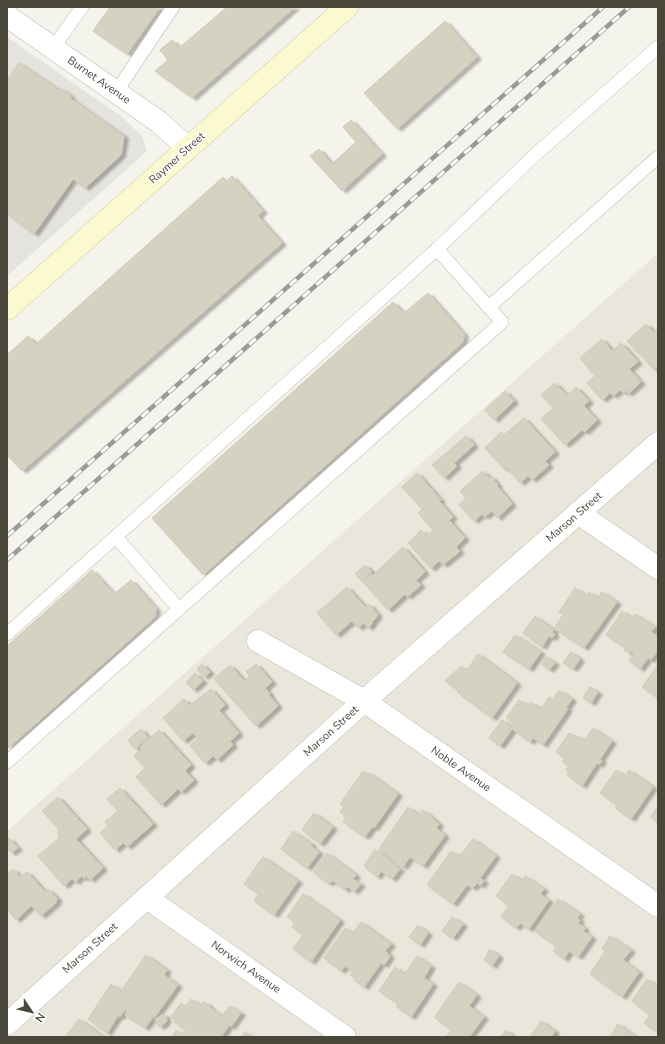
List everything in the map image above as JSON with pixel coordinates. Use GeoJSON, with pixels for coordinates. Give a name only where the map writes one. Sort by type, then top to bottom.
{"type":"FeatureCollection","features":[{"type":"Feature","properties":{"kind":"street","name":"Raymer Street"},"geometry":{"type":"LineString","coordinates":[[7,309],[347,7]]}},
{"type":"Feature","properties":{"kind":"street","name":"Burnet Avenue"},"geometry":{"type":"LineString","coordinates":[[7,16],[159,122],[188,148]]}},
{"type":"Feature","properties":{"kind":"street","name":"Marson Street"},"geometry":{"type":"LineString","coordinates":[[7,1024],[364,701],[658,442]]}},
{"type":"Feature","properties":{"kind":"street"},"geometry":{"type":"LineString","coordinates":[[578,513],[658,568]]}},
{"type":"Feature","properties":{"kind":"street","name":"Noble Avenue"},"geometry":{"type":"LineString","coordinates":[[258,641],[364,701],[658,906]]}},
{"type":"Feature","properties":{"kind":"street","name":"Norwich Avenue"},"geometry":{"type":"LineString","coordinates":[[147,898],[345,1037]]}},
{"type":"Feature","properties":{"kind":"lane"},"geometry":{"type":"LineString","coordinates":[[53,48],[82,7]]}},
{"type":"Feature","properties":{"kind":"lane"},"geometry":{"type":"LineString","coordinates":[[116,92],[174,7]]}},
{"type":"Feature","properties":{"kind":"lane"},"geometry":{"type":"LineString","coordinates":[[7,634],[437,249],[536,154],[658,47]]}},
{"type":"Feature","properties":{"kind":"lane"},"geometry":{"type":"LineString","coordinates":[[489,307],[658,157]]}},
{"type":"Feature","properties":{"kind":"lane"},"geometry":{"type":"LineString","coordinates":[[7,762],[502,322],[437,249]]}},
{"type":"Feature","properties":{"kind":"lane"},"geometry":{"type":"LineString","coordinates":[[116,537],[179,609]]}},
{"type":"Feature","properties":{"kind":"shaded area"},"geometry":{"type":"Polygon","coordinates":[[[7,37],[122,117],[142,136],[147,151],[7,276],[7,37]]]}},
{"type":"Feature","properties":{"kind":"shaded area"},"geometry":{"type":"Polygon","coordinates":[[[658,253],[658,1037],[7,1037],[7,831],[658,253]]]}},
{"type":"Feature","properties":{"kind":"building"},"geometry":{"type":"Polygon","coordinates":[[[110,7],[160,7],[127,54],[93,31],[110,7]]]}},
{"type":"Feature","properties":{"kind":"building"},"geometry":{"type":"Polygon","coordinates":[[[227,7],[295,7],[192,98],[155,71],[168,60],[160,50],[172,40],[179,48],[227,7]]]}},
{"type":"Feature","properties":{"kind":"building"},"geometry":{"type":"Polygon","coordinates":[[[445,21],[477,57],[397,129],[364,93],[445,21]]]}},
{"type":"Feature","properties":{"kind":"building"},"geometry":{"type":"Polygon","coordinates":[[[19,63],[59,90],[60,88],[71,96],[70,98],[124,136],[121,155],[85,188],[73,179],[34,234],[7,214],[7,80],[19,63]]]}},
{"type":"Feature","properties":{"kind":"building"},"geometry":{"type":"Polygon","coordinates":[[[351,120],[382,154],[342,191],[310,156],[319,149],[332,164],[356,142],[343,127],[351,120]]]}},
{"type":"Feature","properties":{"kind":"building"},"geometry":{"type":"Polygon","coordinates":[[[232,176],[263,211],[258,216],[282,243],[22,471],[7,455],[7,355],[28,336],[36,344],[223,177],[227,181],[232,176]]]}},
{"type":"Feature","properties":{"kind":"building"},"geometry":{"type":"Polygon","coordinates":[[[428,293],[464,334],[463,342],[203,575],[152,518],[393,302],[404,313],[428,293]]]}},
{"type":"Feature","properties":{"kind":"building"},"geometry":{"type":"Polygon","coordinates":[[[646,324],[654,333],[658,330],[658,366],[654,370],[627,341],[646,324]]]}},
{"type":"Feature","properties":{"kind":"building"},"geometry":{"type":"Polygon","coordinates":[[[602,339],[612,351],[621,343],[638,362],[629,369],[641,382],[628,394],[626,391],[623,393],[620,390],[613,396],[610,393],[602,400],[587,383],[595,376],[580,358],[602,339]]]}},
{"type":"Feature","properties":{"kind":"building"},"geometry":{"type":"Polygon","coordinates":[[[555,383],[567,396],[576,387],[589,401],[584,406],[597,420],[585,432],[582,430],[565,445],[541,419],[553,408],[541,395],[555,383]]]}},
{"type":"Feature","properties":{"kind":"building"},"geometry":{"type":"Polygon","coordinates":[[[505,391],[514,401],[494,420],[485,410],[505,391]]]}},
{"type":"Feature","properties":{"kind":"building"},"geometry":{"type":"Polygon","coordinates":[[[524,418],[555,452],[545,461],[549,465],[532,480],[528,476],[520,483],[506,467],[504,469],[485,448],[501,432],[504,435],[524,418]]]}},
{"type":"Feature","properties":{"kind":"building"},"geometry":{"type":"Polygon","coordinates":[[[466,436],[474,445],[454,463],[457,466],[444,478],[432,465],[466,436]]]}},
{"type":"Feature","properties":{"kind":"building"},"geometry":{"type":"Polygon","coordinates":[[[483,471],[489,478],[491,476],[512,504],[497,518],[492,511],[484,517],[482,514],[474,521],[459,505],[466,498],[460,491],[483,471]]]}},
{"type":"Feature","properties":{"kind":"building"},"geometry":{"type":"Polygon","coordinates":[[[417,473],[441,500],[439,501],[453,517],[449,520],[465,538],[456,547],[460,551],[443,565],[439,561],[431,569],[408,543],[421,530],[426,536],[433,530],[418,513],[422,509],[402,487],[417,473]]]}},
{"type":"Feature","properties":{"kind":"building"},"geometry":{"type":"Polygon","coordinates":[[[403,547],[425,572],[416,580],[421,585],[407,597],[405,594],[388,610],[363,582],[372,574],[373,575],[403,547]]]}},
{"type":"Feature","properties":{"kind":"building"},"geometry":{"type":"Polygon","coordinates":[[[365,565],[372,572],[362,581],[355,574],[365,565]]]}},
{"type":"Feature","properties":{"kind":"building"},"geometry":{"type":"Polygon","coordinates":[[[92,570],[114,594],[131,580],[156,608],[155,617],[7,749],[7,646],[92,570]]]}},
{"type":"Feature","properties":{"kind":"building"},"geometry":{"type":"Polygon","coordinates":[[[347,587],[365,607],[369,604],[378,615],[368,628],[364,623],[358,628],[352,621],[336,635],[317,613],[347,587]]]}},
{"type":"Feature","properties":{"kind":"building"},"geometry":{"type":"Polygon","coordinates":[[[575,588],[586,596],[589,592],[598,598],[602,592],[617,602],[584,648],[554,628],[563,615],[559,612],[575,588]]]}},
{"type":"Feature","properties":{"kind":"building"},"geometry":{"type":"Polygon","coordinates":[[[622,611],[632,618],[635,614],[655,627],[651,632],[658,637],[658,650],[651,660],[648,658],[640,669],[629,661],[634,654],[630,651],[629,653],[624,650],[626,648],[606,635],[622,611]]]}},
{"type":"Feature","properties":{"kind":"building"},"geometry":{"type":"Polygon","coordinates":[[[535,616],[554,630],[552,632],[555,634],[552,638],[549,636],[542,647],[523,633],[535,616]]]}},
{"type":"Feature","properties":{"kind":"building"},"geometry":{"type":"Polygon","coordinates":[[[515,635],[541,652],[529,669],[503,652],[515,635]]]}},
{"type":"Feature","properties":{"kind":"building"},"geometry":{"type":"Polygon","coordinates":[[[571,652],[580,659],[573,669],[563,663],[571,652]]]}},
{"type":"Feature","properties":{"kind":"building"},"geometry":{"type":"Polygon","coordinates":[[[478,654],[517,683],[492,718],[457,692],[458,690],[445,681],[461,666],[467,670],[478,654]]]}},
{"type":"Feature","properties":{"kind":"building"},"geometry":{"type":"Polygon","coordinates":[[[545,656],[555,663],[549,670],[540,663],[545,656]]]}},
{"type":"Feature","properties":{"kind":"building"},"geometry":{"type":"Polygon","coordinates":[[[202,664],[210,672],[204,677],[197,669],[202,664]]]}},
{"type":"Feature","properties":{"kind":"building"},"geometry":{"type":"Polygon","coordinates":[[[256,664],[272,682],[265,688],[278,706],[256,726],[214,679],[230,665],[244,681],[250,676],[246,672],[256,664]]]}},
{"type":"Feature","properties":{"kind":"building"},"geometry":{"type":"Polygon","coordinates":[[[658,665],[658,698],[642,687],[658,665]]]}},
{"type":"Feature","properties":{"kind":"building"},"geometry":{"type":"Polygon","coordinates":[[[195,673],[203,681],[193,690],[186,682],[195,673]]]}},
{"type":"Feature","properties":{"kind":"building"},"geometry":{"type":"Polygon","coordinates":[[[590,687],[598,692],[591,703],[583,698],[590,687]]]}},
{"type":"Feature","properties":{"kind":"building"},"geometry":{"type":"Polygon","coordinates":[[[211,689],[225,705],[219,710],[239,733],[230,741],[233,745],[217,760],[213,756],[205,763],[190,746],[198,739],[193,733],[183,741],[163,718],[184,699],[190,705],[211,689]]]}},
{"type":"Feature","properties":{"kind":"building"},"geometry":{"type":"Polygon","coordinates":[[[559,690],[572,699],[566,708],[568,709],[543,745],[533,738],[530,742],[512,729],[515,724],[506,718],[519,700],[528,706],[530,702],[541,709],[549,697],[553,699],[559,690]]]}},
{"type":"Feature","properties":{"kind":"building"},"geometry":{"type":"Polygon","coordinates":[[[502,720],[513,728],[500,746],[489,738],[502,720]]]}},
{"type":"Feature","properties":{"kind":"building"},"geometry":{"type":"Polygon","coordinates":[[[593,728],[612,741],[600,759],[602,761],[599,765],[597,763],[582,786],[567,775],[569,772],[566,770],[569,766],[562,762],[565,758],[556,752],[569,733],[578,739],[580,736],[585,740],[593,728]]]}},
{"type":"Feature","properties":{"kind":"building"},"geometry":{"type":"Polygon","coordinates":[[[141,729],[148,738],[135,749],[128,740],[141,729]]]}},
{"type":"Feature","properties":{"kind":"building"},"geometry":{"type":"Polygon","coordinates":[[[159,730],[191,765],[185,771],[194,780],[181,792],[178,789],[161,805],[136,777],[145,768],[134,756],[141,749],[140,747],[159,730]]]}},
{"type":"Feature","properties":{"kind":"building"},"geometry":{"type":"Polygon","coordinates":[[[616,770],[625,776],[629,770],[653,787],[631,819],[615,808],[617,805],[600,793],[616,770]]]}},
{"type":"Feature","properties":{"kind":"building"},"geometry":{"type":"Polygon","coordinates":[[[363,771],[368,774],[369,773],[398,794],[374,828],[372,827],[365,837],[343,822],[346,817],[340,812],[344,806],[340,804],[363,771]]]}},
{"type":"Feature","properties":{"kind":"building"},"geometry":{"type":"Polygon","coordinates":[[[120,788],[153,824],[127,847],[123,843],[115,850],[100,833],[108,826],[105,822],[118,811],[107,799],[120,788]]]}},
{"type":"Feature","properties":{"kind":"building"},"geometry":{"type":"Polygon","coordinates":[[[58,797],[87,829],[76,839],[103,868],[90,880],[87,876],[84,879],[82,876],[75,882],[72,879],[64,886],[38,856],[59,838],[58,828],[42,811],[58,797]]]}},
{"type":"Feature","properties":{"kind":"building"},"geometry":{"type":"Polygon","coordinates":[[[658,806],[658,822],[650,817],[658,806]]]}},
{"type":"Feature","properties":{"kind":"building"},"geometry":{"type":"Polygon","coordinates":[[[408,807],[419,815],[422,810],[427,813],[439,824],[436,828],[445,835],[423,866],[410,857],[403,867],[379,849],[408,807]]]}},
{"type":"Feature","properties":{"kind":"building"},"geometry":{"type":"Polygon","coordinates":[[[314,813],[333,827],[320,844],[302,830],[314,813]]]}},
{"type":"Feature","properties":{"kind":"building"},"geometry":{"type":"Polygon","coordinates":[[[293,831],[312,844],[311,846],[319,852],[307,868],[281,849],[293,831]]]}},
{"type":"Feature","properties":{"kind":"building"},"geometry":{"type":"Polygon","coordinates":[[[9,838],[18,848],[11,853],[7,848],[7,840],[9,838]]]}},
{"type":"Feature","properties":{"kind":"building"},"geometry":{"type":"Polygon","coordinates":[[[473,839],[496,856],[480,878],[484,881],[480,886],[477,883],[473,888],[467,885],[453,904],[427,885],[451,851],[459,856],[473,839]]]}},
{"type":"Feature","properties":{"kind":"building"},"geometry":{"type":"Polygon","coordinates":[[[375,849],[400,869],[392,879],[381,871],[377,877],[364,866],[375,849]]]}},
{"type":"Feature","properties":{"kind":"building"},"geometry":{"type":"Polygon","coordinates":[[[327,853],[356,875],[353,879],[361,884],[354,892],[348,887],[345,890],[333,881],[328,883],[313,872],[327,853]]]}},
{"type":"Feature","properties":{"kind":"building"},"geometry":{"type":"Polygon","coordinates":[[[263,857],[298,881],[274,915],[254,901],[259,894],[244,884],[263,857]]]}},
{"type":"Feature","properties":{"kind":"building"},"geometry":{"type":"Polygon","coordinates":[[[13,869],[20,877],[27,872],[45,892],[48,889],[58,899],[56,901],[57,902],[41,916],[31,906],[16,920],[7,909],[7,874],[13,869]]]}},
{"type":"Feature","properties":{"kind":"building"},"geometry":{"type":"Polygon","coordinates":[[[512,874],[522,881],[525,876],[544,889],[540,894],[549,900],[529,929],[520,923],[516,928],[501,917],[509,905],[496,896],[512,874]]]}},
{"type":"Feature","properties":{"kind":"building"},"geometry":{"type":"Polygon","coordinates":[[[303,894],[340,920],[311,962],[293,949],[303,935],[292,927],[295,923],[287,917],[303,894]]]}},
{"type":"Feature","properties":{"kind":"building"},"geometry":{"type":"Polygon","coordinates":[[[558,899],[580,914],[577,918],[580,920],[578,923],[585,928],[583,931],[592,937],[578,957],[569,951],[564,959],[553,951],[556,946],[536,932],[558,899]]]}},
{"type":"Feature","properties":{"kind":"building"},"geometry":{"type":"Polygon","coordinates":[[[452,917],[463,924],[453,938],[442,931],[452,917]]]}},
{"type":"Feature","properties":{"kind":"building"},"geometry":{"type":"Polygon","coordinates":[[[361,922],[391,944],[385,951],[390,956],[384,965],[381,963],[364,987],[354,980],[356,979],[350,975],[353,972],[345,966],[341,971],[324,958],[345,928],[353,933],[361,922]]]}},
{"type":"Feature","properties":{"kind":"building"},"geometry":{"type":"Polygon","coordinates":[[[418,925],[428,933],[420,945],[409,937],[418,925]]]}},
{"type":"Feature","properties":{"kind":"building"},"geometry":{"type":"Polygon","coordinates":[[[610,936],[631,950],[623,960],[639,972],[622,997],[590,974],[605,951],[602,949],[610,936]]]}},
{"type":"Feature","properties":{"kind":"building"},"geometry":{"type":"Polygon","coordinates":[[[490,949],[499,956],[492,966],[484,960],[490,949]]]}},
{"type":"Feature","properties":{"kind":"building"},"geometry":{"type":"Polygon","coordinates":[[[146,955],[167,970],[164,975],[178,985],[145,1028],[125,1015],[127,1011],[125,1010],[120,1017],[118,1016],[107,1033],[88,1019],[111,984],[121,991],[146,955]]]}},
{"type":"Feature","properties":{"kind":"building"},"geometry":{"type":"Polygon","coordinates":[[[417,956],[431,966],[424,978],[433,984],[411,1017],[396,1006],[398,1004],[379,991],[395,967],[405,974],[417,956]]]}},
{"type":"Feature","properties":{"kind":"building"},"geometry":{"type":"Polygon","coordinates":[[[647,979],[658,986],[658,1033],[644,1023],[650,1015],[632,1001],[647,979]]]}},
{"type":"Feature","properties":{"kind":"building"},"geometry":{"type":"Polygon","coordinates":[[[459,982],[477,995],[469,1006],[484,1017],[469,1037],[446,1037],[451,1030],[435,1018],[459,982]]]}},
{"type":"Feature","properties":{"kind":"building"},"geometry":{"type":"Polygon","coordinates":[[[191,999],[201,1006],[204,1002],[222,1016],[230,1006],[241,1013],[231,1027],[229,1025],[221,1037],[172,1037],[176,1030],[184,1035],[187,1031],[174,1022],[176,1020],[171,1017],[181,1003],[186,1006],[191,999]]]}},
{"type":"Feature","properties":{"kind":"building"},"geometry":{"type":"Polygon","coordinates":[[[164,1014],[167,1020],[159,1027],[155,1019],[164,1014]]]}},
{"type":"Feature","properties":{"kind":"building"},"geometry":{"type":"Polygon","coordinates":[[[79,1019],[104,1037],[67,1037],[66,1036],[79,1019]]]}},
{"type":"Feature","properties":{"kind":"building"},"geometry":{"type":"Polygon","coordinates":[[[541,1021],[555,1031],[551,1037],[530,1037],[541,1021]]]}},
{"type":"Feature","properties":{"kind":"building"},"geometry":{"type":"Polygon","coordinates":[[[618,1024],[636,1037],[610,1037],[618,1024]]]}},
{"type":"Feature","properties":{"kind":"building"},"geometry":{"type":"Polygon","coordinates":[[[506,1030],[515,1037],[501,1037],[506,1030]]]}},
{"type":"Feature","properties":{"kind":"building"},"geometry":{"type":"Polygon","coordinates":[[[245,1032],[253,1037],[242,1037],[245,1032]]]}},
{"type":"Feature","properties":{"kind":"railway"},"geometry":{"type":"LineString","coordinates":[[7,536],[603,7]]}},
{"type":"Feature","properties":{"kind":"railway"},"geometry":{"type":"LineString","coordinates":[[7,560],[629,7]]}}]}
